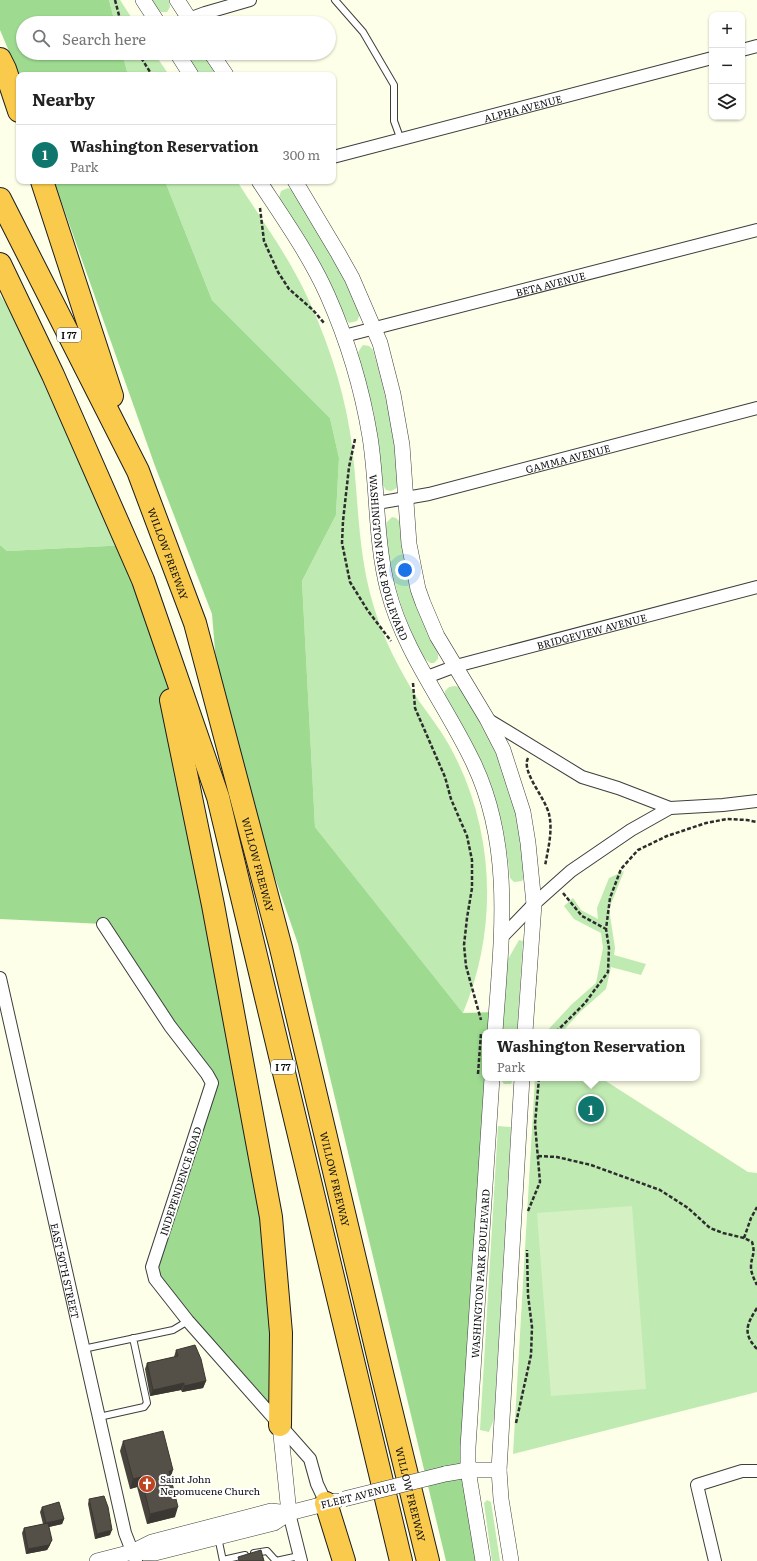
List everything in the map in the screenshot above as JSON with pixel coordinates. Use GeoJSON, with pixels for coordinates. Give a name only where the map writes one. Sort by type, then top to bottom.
{"type":"FeatureCollection","features":[{"type":"Feature","properties":{"kind":"highway"},"geometry":{"type":"LineString","coordinates":[[0,59],[16,102]]}},
{"type":"Feature","properties":{"kind":"highway"},"geometry":{"type":"LineString","coordinates":[[43,184],[94,343],[138,471]]}},
{"type":"Feature","properties":{"kind":"highway","name":"WILLOW FREEWAY"},"geometry":{"type":"LineString","coordinates":[[0,199],[138,471],[195,624],[281,948],[382,1377],[428,1561]]}},
{"type":"Feature","properties":{"kind":"highway","name":"I 77"},"geometry":{"type":"LineString","coordinates":[[0,264],[53,375],[143,580],[218,797],[401,1561]]}},
{"type":"Feature","properties":{"kind":"highway"},"geometry":{"type":"LineString","coordinates":[[0,294],[53,375]]}},
{"type":"Feature","properties":{"kind":"highway"},"geometry":{"type":"LineString","coordinates":[[143,580],[178,726],[215,913],[271,1217],[281,1333],[280,1426]]}},
{"type":"Feature","properties":{"kind":"highway"},"geometry":{"type":"LineString","coordinates":[[335,1501],[344,1561]]}},
{"type":"Feature","properties":{"kind":"street"},"geometry":{"type":"LineString","coordinates":[[143,0],[153,16]]}},
{"type":"Feature","properties":{"kind":"street"},"geometry":{"type":"LineString","coordinates":[[177,0],[184,16]]}},
{"type":"Feature","properties":{"kind":"street"},"geometry":{"type":"LineString","coordinates":[[203,16],[250,0]]}},
{"type":"Feature","properties":{"kind":"street"},"geometry":{"type":"LineString","coordinates":[[745,49],[757,46]]}},
{"type":"Feature","properties":{"kind":"street","name":"ALPHA AVENUE"},"geometry":{"type":"LineString","coordinates":[[336,157],[709,59]]}},
{"type":"Feature","properties":{"kind":"street"},"geometry":{"type":"LineString","coordinates":[[181,60],[189,72]]}},
{"type":"Feature","properties":{"kind":"street"},"geometry":{"type":"LineString","coordinates":[[216,60],[224,72]]}},
{"type":"Feature","properties":{"kind":"street","name":"WASHINGTON PARK BOULEVARD"},"geometry":{"type":"LineString","coordinates":[[264,184],[326,292],[344,336],[365,411],[370,437],[377,503],[379,541],[388,589],[400,626],[420,678],[464,743],[488,799],[496,830],[502,889],[501,938],[495,1029]]}},
{"type":"Feature","properties":{"kind":"street","name":"WASHINGTON PARK BOULEVARD"},"geometry":{"type":"LineString","coordinates":[[297,184],[345,266],[380,343],[398,419],[407,498],[409,544],[418,589],[437,636],[487,719],[503,750],[522,812],[528,843],[534,904],[525,1029]]}},
{"type":"Feature","properties":{"kind":"street","name":"BETA AVENUE"},"geometry":{"type":"LineString","coordinates":[[344,336],[757,230]]}},
{"type":"Feature","properties":{"kind":"street","name":"GAMMA AVENUE"},"geometry":{"type":"LineString","coordinates":[[377,503],[407,498],[484,480],[757,408]]}},
{"type":"Feature","properties":{"kind":"street","name":"BRIDGEVIEW AVENUE"},"geometry":{"type":"LineString","coordinates":[[420,678],[456,666],[757,587]]}},
{"type":"Feature","properties":{"kind":"street","name":"WASHINGTON PARK BOULEVARD"},"geometry":{"type":"LineString","coordinates":[[487,719],[582,777],[618,788],[670,808],[724,805],[757,801]]}},
{"type":"Feature","properties":{"kind":"street","name":"WASHINGTON PARK BOULEVARD"},"geometry":{"type":"LineString","coordinates":[[501,938],[534,904],[570,871],[632,830],[670,808]]}},
{"type":"Feature","properties":{"kind":"street","name":"INDEPENDENCE ROAD"},"geometry":{"type":"LineString","coordinates":[[103,924],[170,1026],[212,1083],[152,1267],[155,1279],[188,1321],[310,1459],[316,1484],[335,1501]]}},
{"type":"Feature","properties":{"kind":"street","name":"EAST 50TH STREET"},"geometry":{"type":"LineString","coordinates":[[0,978],[125,1533],[134,1557]]}},
{"type":"Feature","properties":{"kind":"street","name":"WASHINGTON PARK BOULEVARD"},"geometry":{"type":"LineString","coordinates":[[483,1561],[468,1470],[485,1081]]}},
{"type":"Feature","properties":{"kind":"street"},"geometry":{"type":"LineString","coordinates":[[510,1561],[501,1499],[499,1470],[522,1081]]}},
{"type":"Feature","properties":{"kind":"street"},"geometry":{"type":"LineString","coordinates":[[280,1426],[289,1513],[300,1559]]}},
{"type":"Feature","properties":{"kind":"street","name":"FLEET AVENUE"},"geometry":{"type":"LineString","coordinates":[[97,1561],[155,1553],[274,1523],[289,1513],[444,1474],[468,1470],[499,1470]]}},
{"type":"Feature","properties":{"kind":"street"},"geometry":{"type":"LineString","coordinates":[[715,1561],[697,1485],[742,1471],[757,1471]]}},
{"type":"Feature","properties":{"kind":"street","name":"FLEET AVENUE"},"geometry":{"type":"LineString","coordinates":[[134,1557],[152,1542],[271,1511],[289,1513]]}},
{"type":"Feature","properties":{"kind":"lane"},"geometry":{"type":"LineString","coordinates":[[335,0],[363,32],[394,85],[394,121],[401,140]]}},
{"type":"Feature","properties":{"kind":"lane"},"geometry":{"type":"LineString","coordinates":[[83,1349],[173,1330],[188,1321]]}},
{"type":"Feature","properties":{"kind":"lane"},"geometry":{"type":"LineString","coordinates":[[99,1417],[144,1407],[147,1403],[133,1338]]}},
{"type":"Feature","properties":{"kind":"lane"},"geometry":{"type":"LineString","coordinates":[[218,1537],[223,1561],[265,1550],[276,1561],[300,1559]]}},
{"type":"Feature","properties":{"kind":"path"},"geometry":{"type":"LineString","coordinates":[[115,0],[119,16]]}},
{"type":"Feature","properties":{"kind":"path"},"geometry":{"type":"LineString","coordinates":[[142,60],[150,72]]}},
{"type":"Feature","properties":{"kind":"path"},"geometry":{"type":"LineString","coordinates":[[260,207],[264,241],[278,272],[289,289],[313,310],[326,328]]}},
{"type":"Feature","properties":{"kind":"path"},"geometry":{"type":"LineString","coordinates":[[356,436],[349,467],[342,543],[350,582],[368,612],[394,644]]}},
{"type":"Feature","properties":{"kind":"path"},"geometry":{"type":"LineString","coordinates":[[420,678],[415,708],[445,777],[451,799],[467,836],[472,860],[472,888],[464,945],[466,966],[481,1020],[482,1034]]}},
{"type":"Feature","properties":{"kind":"path"},"geometry":{"type":"LineString","coordinates":[[528,759],[526,767],[544,798],[549,814],[551,827],[545,866],[546,872]]}},
{"type":"Feature","properties":{"kind":"path"},"geometry":{"type":"LineString","coordinates":[[559,1029],[584,1003],[608,972],[609,948],[606,929],[610,898],[621,869],[638,850],[667,836],[706,823],[727,819],[757,822]]}},
{"type":"Feature","properties":{"kind":"path"},"geometry":{"type":"LineString","coordinates":[[565,896],[582,916],[606,929]]}},
{"type":"Feature","properties":{"kind":"path"},"geometry":{"type":"LineString","coordinates":[[527,1215],[540,1182],[535,1124],[538,1081]]}},
{"type":"Feature","properties":{"kind":"path"},"geometry":{"type":"LineString","coordinates":[[538,1156],[557,1157],[591,1165],[660,1190],[688,1208],[710,1228],[744,1238],[752,1242],[755,1249],[751,1266],[752,1274],[757,1285]]}},
{"type":"Feature","properties":{"kind":"path"},"geometry":{"type":"LineString","coordinates":[[744,1238],[751,1218],[757,1207]]}},
{"type":"Feature","properties":{"kind":"path"},"geometry":{"type":"LineString","coordinates":[[516,1426],[531,1354],[532,1327],[528,1295],[527,1242]]}},
{"type":"Feature","properties":{"kind":"path"},"geometry":{"type":"LineString","coordinates":[[757,1308],[747,1326],[748,1336],[757,1349]]}},
{"type":"Feature","properties":{"kind":"green space"},"geometry":{"type":"Polygon","coordinates":[[[0,0],[109,0],[113,16],[16,16],[16,60],[124,60],[127,72],[18,72],[0,30],[0,0]]]}},
{"type":"Feature","properties":{"kind":"green space"},"geometry":{"type":"Polygon","coordinates":[[[109,0],[120,0],[130,16],[113,16],[109,0]]]}},
{"type":"Feature","properties":{"kind":"green space"},"geometry":{"type":"Polygon","coordinates":[[[151,0],[169,0],[170,7],[167,12],[161,12],[151,0]]]}},
{"type":"Feature","properties":{"kind":"green space"},"geometry":{"type":"Polygon","coordinates":[[[124,60],[159,60],[167,72],[127,72],[124,60]]]}},
{"type":"Feature","properties":{"kind":"green space"},"geometry":{"type":"Polygon","coordinates":[[[190,60],[208,60],[216,72],[198,72],[190,60]]]}},
{"type":"Feature","properties":{"kind":"green space"},"geometry":{"type":"Polygon","coordinates":[[[55,184],[166,184],[212,300],[330,418],[339,458],[336,515],[302,581],[315,827],[463,1013],[496,1012],[495,1029],[482,1029],[482,1081],[485,1081],[468,1447],[483,1561],[446,1561],[298,944],[221,722],[212,614],[155,466],[55,184]]]}},
{"type":"Feature","properties":{"kind":"green space"},"geometry":{"type":"Polygon","coordinates":[[[166,184],[239,184],[296,274],[311,305],[332,358],[347,413],[353,454],[358,518],[364,561],[377,617],[387,642],[405,678],[449,745],[464,777],[476,809],[483,843],[487,878],[487,912],[475,980],[463,1013],[315,827],[302,581],[336,515],[339,458],[330,418],[212,300],[166,184]]]}},
{"type":"Feature","properties":{"kind":"green space"},"geometry":{"type":"Polygon","coordinates":[[[288,188],[292,190],[332,253],[360,314],[357,321],[349,323],[346,319],[329,282],[279,198],[281,191],[288,188]]]}},
{"type":"Feature","properties":{"kind":"green space"},"geometry":{"type":"Polygon","coordinates":[[[0,295],[53,375],[128,545],[7,551],[0,545],[0,295]]]}},
{"type":"Feature","properties":{"kind":"green space"},"geometry":{"type":"Polygon","coordinates":[[[363,345],[369,346],[373,350],[389,416],[395,449],[398,483],[397,488],[391,491],[386,490],[383,485],[374,413],[358,353],[363,345]]]}},
{"type":"Feature","properties":{"kind":"green space"},"geometry":{"type":"Polygon","coordinates":[[[392,517],[396,518],[400,522],[403,548],[422,619],[438,654],[438,659],[434,663],[430,663],[419,649],[411,632],[397,592],[388,552],[385,524],[392,517]]]}},
{"type":"Feature","properties":{"kind":"green space"},"geometry":{"type":"Polygon","coordinates":[[[0,545],[7,551],[128,545],[143,580],[177,727],[271,1217],[280,1425],[152,1267],[212,1083],[103,924],[0,919],[0,545]]]}},
{"type":"Feature","properties":{"kind":"green space"},"geometry":{"type":"Polygon","coordinates":[[[449,687],[459,687],[484,729],[508,784],[522,842],[524,875],[522,881],[514,882],[510,878],[500,816],[486,771],[445,695],[445,691],[449,687]]]}},
{"type":"Feature","properties":{"kind":"green space"},"geometry":{"type":"Polygon","coordinates":[[[624,871],[609,909],[615,948],[614,955],[646,964],[641,975],[611,967],[606,989],[580,1012],[565,1029],[549,1029],[572,1004],[596,983],[603,948],[601,933],[574,919],[564,906],[573,898],[581,910],[598,919],[597,908],[609,878],[624,871]]]}},
{"type":"Feature","properties":{"kind":"green space"},"geometry":{"type":"Polygon","coordinates":[[[519,940],[523,941],[517,1029],[502,1029],[507,961],[519,940]]]}},
{"type":"Feature","properties":{"kind":"green space"},"geometry":{"type":"Polygon","coordinates":[[[502,1081],[512,1081],[511,1084],[504,1084],[502,1081]]]}},
{"type":"Feature","properties":{"kind":"green space"},"geometry":{"type":"Polygon","coordinates":[[[535,1081],[606,1081],[748,1172],[757,1173],[757,1392],[513,1454],[535,1081]]]}},
{"type":"Feature","properties":{"kind":"green space"},"geometry":{"type":"Polygon","coordinates":[[[498,1126],[511,1127],[494,1419],[489,1432],[480,1430],[498,1126]]]}},
{"type":"Feature","properties":{"kind":"green space"},"geometry":{"type":"Polygon","coordinates":[[[632,1206],[646,1389],[551,1396],[537,1213],[632,1206]]]}},
{"type":"Feature","properties":{"kind":"green space"},"geometry":{"type":"Polygon","coordinates":[[[487,1500],[491,1502],[500,1561],[492,1561],[484,1503],[487,1500]]]}},
{"type":"Feature","properties":{"kind":"building"},"geometry":{"type":"Polygon","coordinates":[[[195,1345],[201,1359],[206,1381],[184,1386],[184,1383],[153,1390],[147,1363],[178,1356],[176,1350],[195,1345]]]}},
{"type":"Feature","properties":{"kind":"building","name":"Saint John Nepomucene Church"},"geometry":{"type":"Polygon","coordinates":[[[163,1431],[173,1470],[169,1471],[178,1507],[150,1514],[141,1477],[133,1479],[123,1441],[163,1431]]]}},
{"type":"Feature","properties":{"kind":"building"},"geometry":{"type":"Polygon","coordinates":[[[104,1496],[108,1507],[112,1530],[97,1534],[89,1499],[104,1496]]]}},
{"type":"Feature","properties":{"kind":"building"},"geometry":{"type":"Polygon","coordinates":[[[59,1502],[64,1519],[46,1523],[42,1507],[59,1502]]]}},
{"type":"Feature","properties":{"kind":"building"},"geometry":{"type":"Polygon","coordinates":[[[48,1523],[52,1540],[49,1545],[28,1549],[24,1528],[48,1523]]]}},
{"type":"Feature","properties":{"kind":"building"},"geometry":{"type":"Polygon","coordinates":[[[261,1550],[264,1561],[239,1561],[238,1557],[261,1550]]]}},
{"type":"Feature","properties":{"kind":"place","name":"Washington Reservation"},"geometry":{"type":"Point","coordinates":[591,1109]}},
{"type":"Feature","properties":{"kind":"place","name":"Saint John Nepomucene Church"},"geometry":{"type":"Point","coordinates":[147,1484]}}]}
